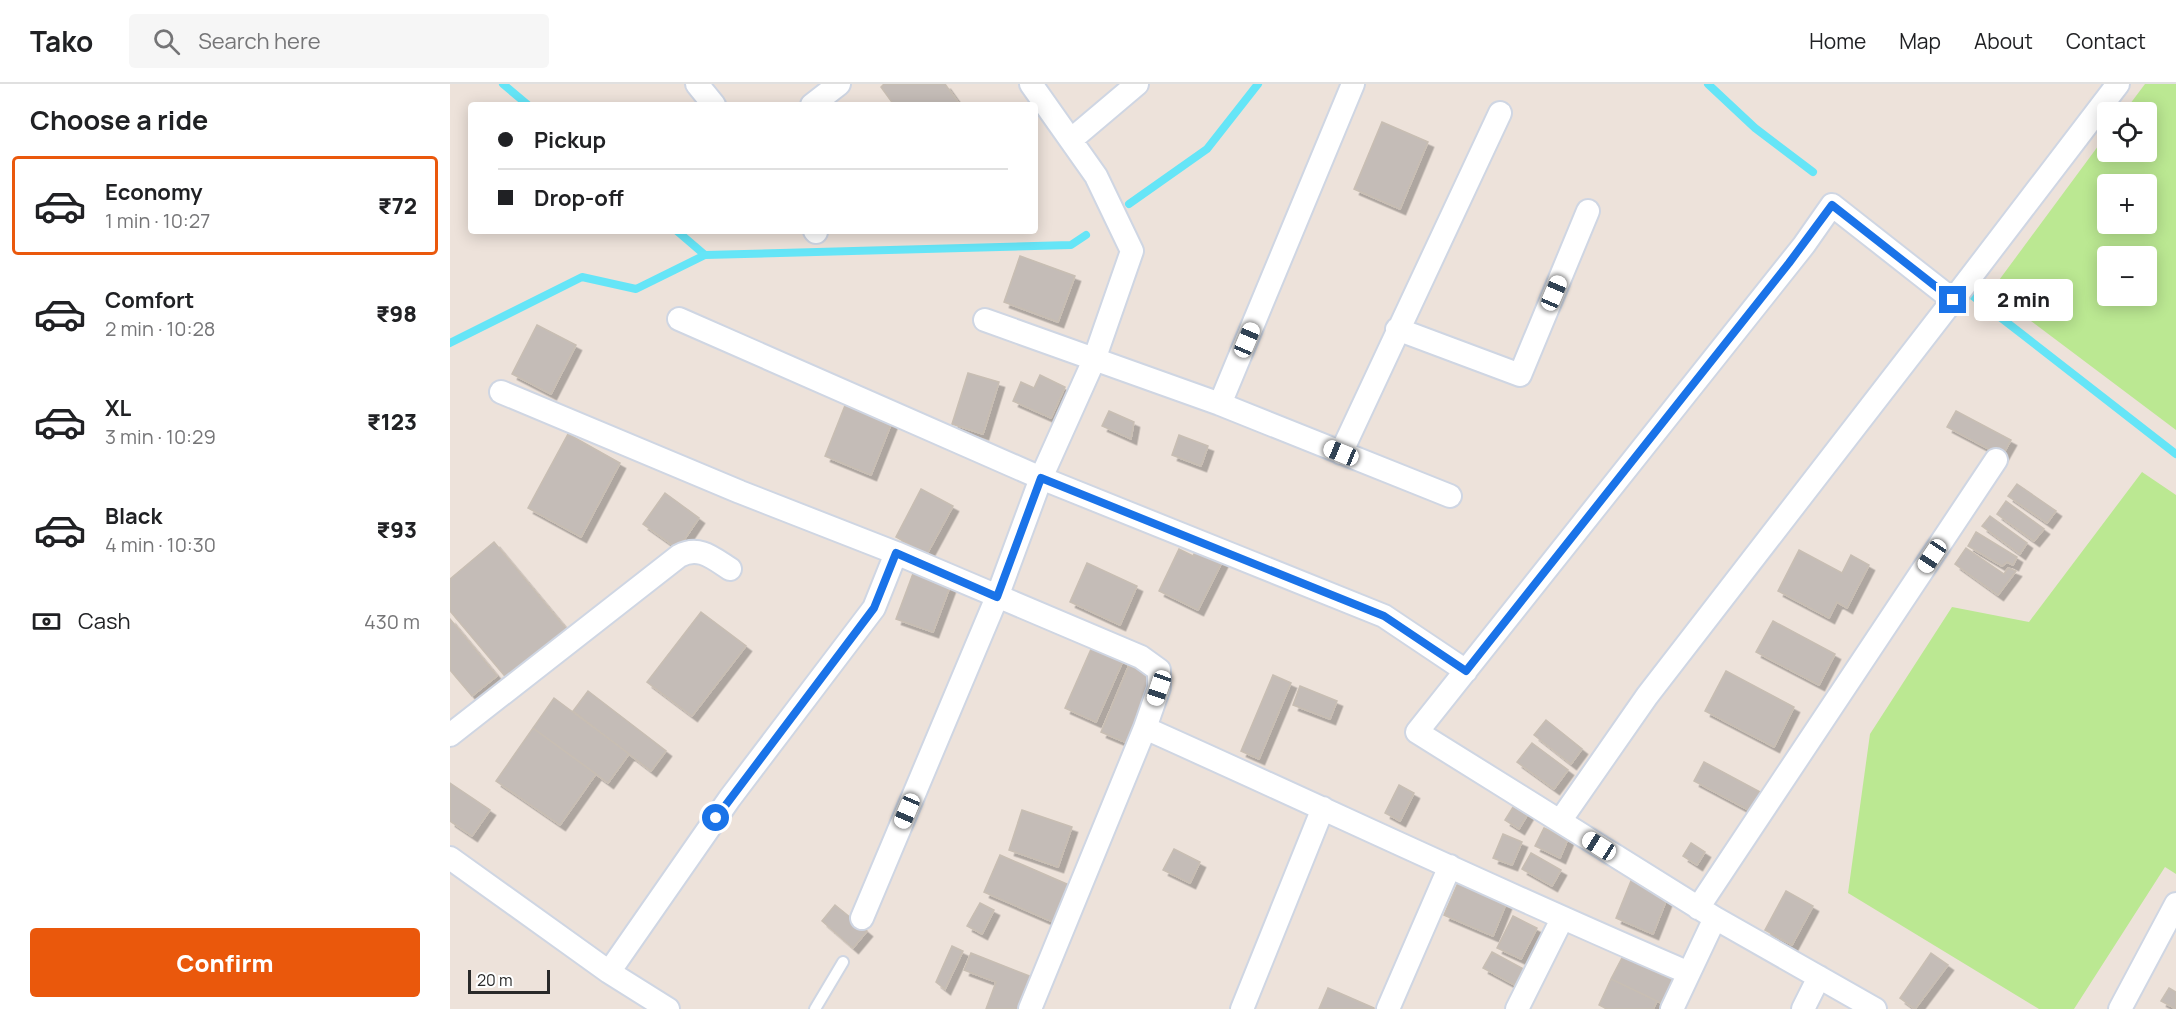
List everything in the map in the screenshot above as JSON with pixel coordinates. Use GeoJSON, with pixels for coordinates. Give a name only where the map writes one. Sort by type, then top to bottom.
{"type":"FeatureCollection","features":[{"type":"Feature","properties":{"kind":"street"},"geometry":{"type":"LineString","coordinates":[[697,84],[712,102]]}},
{"type":"Feature","properties":{"kind":"street"},"geometry":{"type":"LineString","coordinates":[[816,102],[839,84]]}},
{"type":"Feature","properties":{"kind":"street"},"geometry":{"type":"LineString","coordinates":[[862,918],[997,597],[1041,478],[1094,360],[1132,251],[1096,176],[1031,84]]}},
{"type":"Feature","properties":{"kind":"street"},"geometry":{"type":"LineString","coordinates":[[1072,139],[1137,84]]}},
{"type":"Feature","properties":{"kind":"street"},"geometry":{"type":"LineString","coordinates":[[1220,404],[1353,84]]}},
{"type":"Feature","properties":{"kind":"street"},"geometry":{"type":"LineString","coordinates":[[1560,821],[1647,696],[2118,84]]}},
{"type":"Feature","properties":{"kind":"street"},"geometry":{"type":"LineString","coordinates":[[1341,453],[1397,329],[1500,113]]}},
{"type":"Feature","properties":{"kind":"street"},"geometry":{"type":"LineString","coordinates":[[1875,1009],[1707,913],[1417,732],[1804,245],[1832,205],[1953,300]]}},
{"type":"Feature","properties":{"kind":"street"},"geometry":{"type":"LineString","coordinates":[[1397,329],[1520,375],[1588,211]]}},
{"type":"Feature","properties":{"kind":"street"},"geometry":{"type":"LineString","coordinates":[[679,319],[1041,478],[1384,616],[1466,671]]}},
{"type":"Feature","properties":{"kind":"street"},"geometry":{"type":"LineString","coordinates":[[985,320],[1220,404],[1450,496]]}},
{"type":"Feature","properties":{"kind":"street"},"geometry":{"type":"LineString","coordinates":[[501,392],[740,492],[896,553],[1141,657],[1159,670],[1159,688],[1144,728],[1030,1009]]}},
{"type":"Feature","properties":{"kind":"street"},"geometry":{"type":"LineString","coordinates":[[1672,1009],[1689,973],[1707,913],[1996,460]]}},
{"type":"Feature","properties":{"kind":"street"},"geometry":{"type":"LineString","coordinates":[[450,735],[679,556],[687,552],[701,551],[730,569]]}},
{"type":"Feature","properties":{"kind":"street"},"geometry":{"type":"LineString","coordinates":[[609,972],[730,798],[874,608],[896,553]]}},
{"type":"Feature","properties":{"kind":"street"},"geometry":{"type":"LineString","coordinates":[[1144,728],[1562,919],[1689,973]]}},
{"type":"Feature","properties":{"kind":"street"},"geometry":{"type":"LineString","coordinates":[[1242,1009],[1323,808]]}},
{"type":"Feature","properties":{"kind":"street"},"geometry":{"type":"LineString","coordinates":[[450,858],[609,972],[668,1009]]}},
{"type":"Feature","properties":{"kind":"street"},"geometry":{"type":"LineString","coordinates":[[1388,1009],[1450,866]]}},
{"type":"Feature","properties":{"kind":"street"},"geometry":{"type":"LineString","coordinates":[[2120,1009],[2176,904]]}},
{"type":"Feature","properties":{"kind":"street"},"geometry":{"type":"LineString","coordinates":[[1517,1009],[1562,919]]}},
{"type":"Feature","properties":{"kind":"street"},"geometry":{"type":"LineString","coordinates":[[1803,1009],[1819,977]]}},
{"type":"Feature","properties":{"kind":"lane"},"geometry":{"type":"LineString","coordinates":[[815,1009],[843,962]]}},
{"type":"Feature","properties":{"kind":"green space"},"geometry":{"type":"Polygon","coordinates":[[[2145,84],[2176,84],[2176,430],[1991,291],[2097,148],[2097,162],[2157,162],[2157,102],[2132,102],[2145,84]]]}},
{"type":"Feature","properties":{"kind":"green space"},"geometry":{"type":"Polygon","coordinates":[[[2142,472],[2176,495],[2176,874],[2165,867],[2074,1009],[2039,1009],[1848,893],[1870,734],[1952,607],[2029,622],[2142,472]]]}},
{"type":"Feature","properties":{"kind":"building"},"geometry":{"type":"Polygon","coordinates":[[[884,84],[945,84],[958,102],[892,102],[881,87],[884,84]]]}},
{"type":"Feature","properties":{"kind":"building"},"geometry":{"type":"Polygon","coordinates":[[[1382,122],[1428,142],[1400,209],[1354,189],[1382,122]]]}},
{"type":"Feature","properties":{"kind":"building"},"geometry":{"type":"Polygon","coordinates":[[[1020,256],[1075,276],[1058,322],[1004,302],[1020,256]]]}},
{"type":"Feature","properties":{"kind":"building"},"geometry":{"type":"Polygon","coordinates":[[[537,325],[576,345],[551,394],[512,374],[537,325]]]}},
{"type":"Feature","properties":{"kind":"building"},"geometry":{"type":"Polygon","coordinates":[[[968,373],[999,382],[983,434],[952,424],[968,373]]]}},
{"type":"Feature","properties":{"kind":"building"},"geometry":{"type":"Polygon","coordinates":[[[1040,375],[1065,387],[1051,418],[1013,401],[1021,382],[1034,388],[1040,375]]]}},
{"type":"Feature","properties":{"kind":"building"},"geometry":{"type":"Polygon","coordinates":[[[846,403],[892,422],[871,475],[825,456],[846,403]]]}},
{"type":"Feature","properties":{"kind":"building"},"geometry":{"type":"Polygon","coordinates":[[[1109,411],[1134,422],[1131,439],[1102,426],[1109,411]]]}},
{"type":"Feature","properties":{"kind":"building"},"geometry":{"type":"Polygon","coordinates":[[[1956,411],[2011,440],[2002,456],[1947,427],[1956,411]]]}},
{"type":"Feature","properties":{"kind":"building"},"geometry":{"type":"Polygon","coordinates":[[[568,434],[620,463],[581,537],[528,508],[568,434]]]}},
{"type":"Feature","properties":{"kind":"building"},"geometry":{"type":"Polygon","coordinates":[[[1179,435],[1208,446],[1201,466],[1172,455],[1179,435]]]}},
{"type":"Feature","properties":{"kind":"building"},"geometry":{"type":"Polygon","coordinates":[[[2017,484],[2056,511],[2047,523],[2008,496],[2017,484]]]}},
{"type":"Feature","properties":{"kind":"building"},"geometry":{"type":"Polygon","coordinates":[[[921,489],[953,506],[927,554],[896,537],[921,489]]]}},
{"type":"Feature","properties":{"kind":"building"},"geometry":{"type":"Polygon","coordinates":[[[665,493],[699,518],[678,549],[643,524],[665,493]]]}},
{"type":"Feature","properties":{"kind":"building"},"geometry":{"type":"Polygon","coordinates":[[[2006,501],[2044,529],[2034,541],[1997,514],[2006,501]]]}},
{"type":"Feature","properties":{"kind":"building"},"geometry":{"type":"Polygon","coordinates":[[[1990,516],[2027,543],[2020,554],[1982,526],[1990,516]]]}},
{"type":"Feature","properties":{"kind":"building"},"geometry":{"type":"Polygon","coordinates":[[[1976,532],[2017,557],[2013,565],[2007,562],[2002,566],[1968,546],[1976,532]]]}},
{"type":"Feature","properties":{"kind":"building"},"geometry":{"type":"Polygon","coordinates":[[[494,542],[568,631],[509,681],[450,611],[450,579],[494,542]]]}},
{"type":"Feature","properties":{"kind":"building"},"geometry":{"type":"Polygon","coordinates":[[[1198,546],[1224,558],[1198,610],[1159,591],[1179,549],[1193,556],[1198,546]]]}},
{"type":"Feature","properties":{"kind":"building"},"geometry":{"type":"Polygon","coordinates":[[[1966,548],[2004,574],[2008,568],[2016,571],[1998,595],[1955,564],[1966,548]]]}},
{"type":"Feature","properties":{"kind":"building"},"geometry":{"type":"Polygon","coordinates":[[[1799,550],[1842,573],[1851,555],[1869,565],[1847,608],[1837,602],[1829,618],[1778,591],[1799,550]]]}},
{"type":"Feature","properties":{"kind":"building"},"geometry":{"type":"Polygon","coordinates":[[[1087,563],[1137,586],[1120,625],[1070,602],[1087,563]]]}},
{"type":"Feature","properties":{"kind":"building"},"geometry":{"type":"Polygon","coordinates":[[[914,571],[951,584],[933,632],[896,619],[914,571]]]}},
{"type":"Feature","properties":{"kind":"building"},"geometry":{"type":"Polygon","coordinates":[[[701,612],[746,646],[692,716],[647,682],[701,612]]]}},
{"type":"Feature","properties":{"kind":"building"},"geometry":{"type":"Polygon","coordinates":[[[450,619],[497,676],[472,696],[450,670],[450,619]]]}},
{"type":"Feature","properties":{"kind":"building"},"geometry":{"type":"Polygon","coordinates":[[[1773,621],[1835,654],[1819,685],[1756,652],[1773,621]]]}},
{"type":"Feature","properties":{"kind":"building"},"geometry":{"type":"Polygon","coordinates":[[[1092,647],[1123,661],[1096,722],[1065,708],[1092,647]]]}},
{"type":"Feature","properties":{"kind":"building"},"geometry":{"type":"Polygon","coordinates":[[[1129,665],[1156,677],[1127,743],[1101,732],[1129,665]]]}},
{"type":"Feature","properties":{"kind":"building"},"geometry":{"type":"Polygon","coordinates":[[[1726,671],[1794,707],[1774,747],[1705,711],[1726,671]]]}},
{"type":"Feature","properties":{"kind":"building"},"geometry":{"type":"Polygon","coordinates":[[[1273,675],[1291,683],[1259,759],[1241,751],[1273,675]]]}},
{"type":"Feature","properties":{"kind":"building"},"geometry":{"type":"Polygon","coordinates":[[[1300,686],[1337,701],[1330,719],[1293,705],[1300,686]]]}},
{"type":"Feature","properties":{"kind":"building"},"geometry":{"type":"Polygon","coordinates":[[[588,691],[666,751],[651,771],[573,711],[588,691]]]}},
{"type":"Feature","properties":{"kind":"building"},"geometry":{"type":"Polygon","coordinates":[[[554,698],[629,754],[608,783],[533,728],[554,698]]]}},
{"type":"Feature","properties":{"kind":"building"},"geometry":{"type":"Polygon","coordinates":[[[1546,720],[1582,749],[1571,764],[1534,735],[1546,720]]]}},
{"type":"Feature","properties":{"kind":"building"},"geometry":{"type":"Polygon","coordinates":[[[533,728],[596,774],[560,825],[496,781],[533,728]]]}},
{"type":"Feature","properties":{"kind":"building"},"geometry":{"type":"Polygon","coordinates":[[[1532,743],[1568,770],[1554,789],[1517,762],[1532,743]]]}},
{"type":"Feature","properties":{"kind":"building"},"geometry":{"type":"Polygon","coordinates":[[[1704,762],[1764,794],[1754,813],[1694,781],[1704,762]]]}},
{"type":"Feature","properties":{"kind":"building"},"geometry":{"type":"Polygon","coordinates":[[[450,783],[490,810],[472,836],[450,821],[450,783]]]}},
{"type":"Feature","properties":{"kind":"building"},"geometry":{"type":"Polygon","coordinates":[[[1399,785],[1414,793],[1400,821],[1385,813],[1399,785]]]}},
{"type":"Feature","properties":{"kind":"building"},"geometry":{"type":"Polygon","coordinates":[[[1515,804],[1529,812],[1519,829],[1505,820],[1515,804]]]}},
{"type":"Feature","properties":{"kind":"building"},"geometry":{"type":"Polygon","coordinates":[[[1022,810],[1072,827],[1058,867],[1009,850],[1022,810]]]}},
{"type":"Feature","properties":{"kind":"building"},"geometry":{"type":"Polygon","coordinates":[[[1544,828],[1568,839],[1560,858],[1535,846],[1544,828]]]}},
{"type":"Feature","properties":{"kind":"building"},"geometry":{"type":"Polygon","coordinates":[[[1503,834],[1522,842],[1512,865],[1493,858],[1503,834]]]}},
{"type":"Feature","properties":{"kind":"building"},"geometry":{"type":"Polygon","coordinates":[[[1691,843],[1705,852],[1697,865],[1683,856],[1691,843]]]}},
{"type":"Feature","properties":{"kind":"building"},"geometry":{"type":"Polygon","coordinates":[[[1174,849],[1200,862],[1190,883],[1163,870],[1174,849]]]}},
{"type":"Feature","properties":{"kind":"building"},"geometry":{"type":"Polygon","coordinates":[[[1531,853],[1561,870],[1552,886],[1522,869],[1531,853]]]}},
{"type":"Feature","properties":{"kind":"building"},"geometry":{"type":"Polygon","coordinates":[[[1000,855],[1069,885],[1053,922],[984,892],[1000,855]]]}},
{"type":"Feature","properties":{"kind":"building"},"geometry":{"type":"Polygon","coordinates":[[[1633,876],[1670,891],[1653,934],[1616,918],[1633,876]]]}},
{"type":"Feature","properties":{"kind":"building"},"geometry":{"type":"Polygon","coordinates":[[[1458,883],[1506,904],[1493,936],[1444,915],[1458,883]]]}},
{"type":"Feature","properties":{"kind":"building"},"geometry":{"type":"Polygon","coordinates":[[[1786,891],[1813,906],[1792,945],[1765,930],[1786,891]]]}},
{"type":"Feature","properties":{"kind":"building"},"geometry":{"type":"Polygon","coordinates":[[[980,903],[994,910],[982,934],[967,926],[980,903]]]}},
{"type":"Feature","properties":{"kind":"building"},"geometry":{"type":"Polygon","coordinates":[[[835,905],[867,931],[853,948],[822,921],[835,905]]]}},
{"type":"Feature","properties":{"kind":"building"},"geometry":{"type":"Polygon","coordinates":[[[1513,916],[1537,928],[1521,959],[1497,948],[1513,916]]]}},
{"type":"Feature","properties":{"kind":"building"},"geometry":{"type":"Polygon","coordinates":[[[952,946],[963,951],[945,989],[936,982],[952,946]]]}},
{"type":"Feature","properties":{"kind":"building"},"geometry":{"type":"Polygon","coordinates":[[[1492,952],[1533,974],[1524,990],[1483,968],[1492,952]]]}},
{"type":"Feature","properties":{"kind":"building"},"geometry":{"type":"Polygon","coordinates":[[[971,953],[1032,977],[1020,1009],[986,1009],[996,982],[964,970],[971,953]]]}},
{"type":"Feature","properties":{"kind":"building"},"geometry":{"type":"Polygon","coordinates":[[[1931,953],[1948,965],[1915,1009],[1900,998],[1931,953]]]}},
{"type":"Feature","properties":{"kind":"building"},"geometry":{"type":"Polygon","coordinates":[[[1623,956],[1673,980],[1661,1003],[1611,979],[1623,956]]]}},
{"type":"Feature","properties":{"kind":"building"},"geometry":{"type":"Polygon","coordinates":[[[1611,979],[1657,1001],[1653,1009],[1607,1009],[1599,1005],[1611,979]]]}},
{"type":"Feature","properties":{"kind":"building"},"geometry":{"type":"Polygon","coordinates":[[[1328,988],[1374,1008],[1374,1009],[1319,1009],[1328,988]]]}},
{"type":"Feature","properties":{"kind":"building"},"geometry":{"type":"Polygon","coordinates":[[[2169,988],[2176,992],[2176,1009],[2161,1001],[2169,988]]]}},
{"type":"Feature","properties":{"kind":"waterway"},"geometry":{"type":"LineString","coordinates":[[503,84],[524,102]]}},
{"type":"Feature","properties":{"kind":"waterway"},"geometry":{"type":"LineString","coordinates":[[1129,204],[1207,149],[1258,84]]}},
{"type":"Feature","properties":{"kind":"waterway"},"geometry":{"type":"LineString","coordinates":[[1708,84],[1755,128],[1813,172]]}},
{"type":"Feature","properties":{"kind":"waterway"},"geometry":{"type":"LineString","coordinates":[[680,234],[705,255]]}},
{"type":"Feature","properties":{"kind":"waterway"},"geometry":{"type":"LineString","coordinates":[[450,343],[582,277],[636,289],[705,255],[1071,245],[1086,235]]}},
{"type":"Feature","properties":{"kind":"waterway"},"geometry":{"type":"LineString","coordinates":[[1969,293],[2176,454]]}},
{"type":"Feature","properties":{"kind":"route"},"geometry":{"type":"LineString","coordinates":[[716,818],[874,608],[896,553],[997,597],[1041,478],[1384,616],[1466,671],[1804,245],[1832,205],[1953,300]]}}]}
